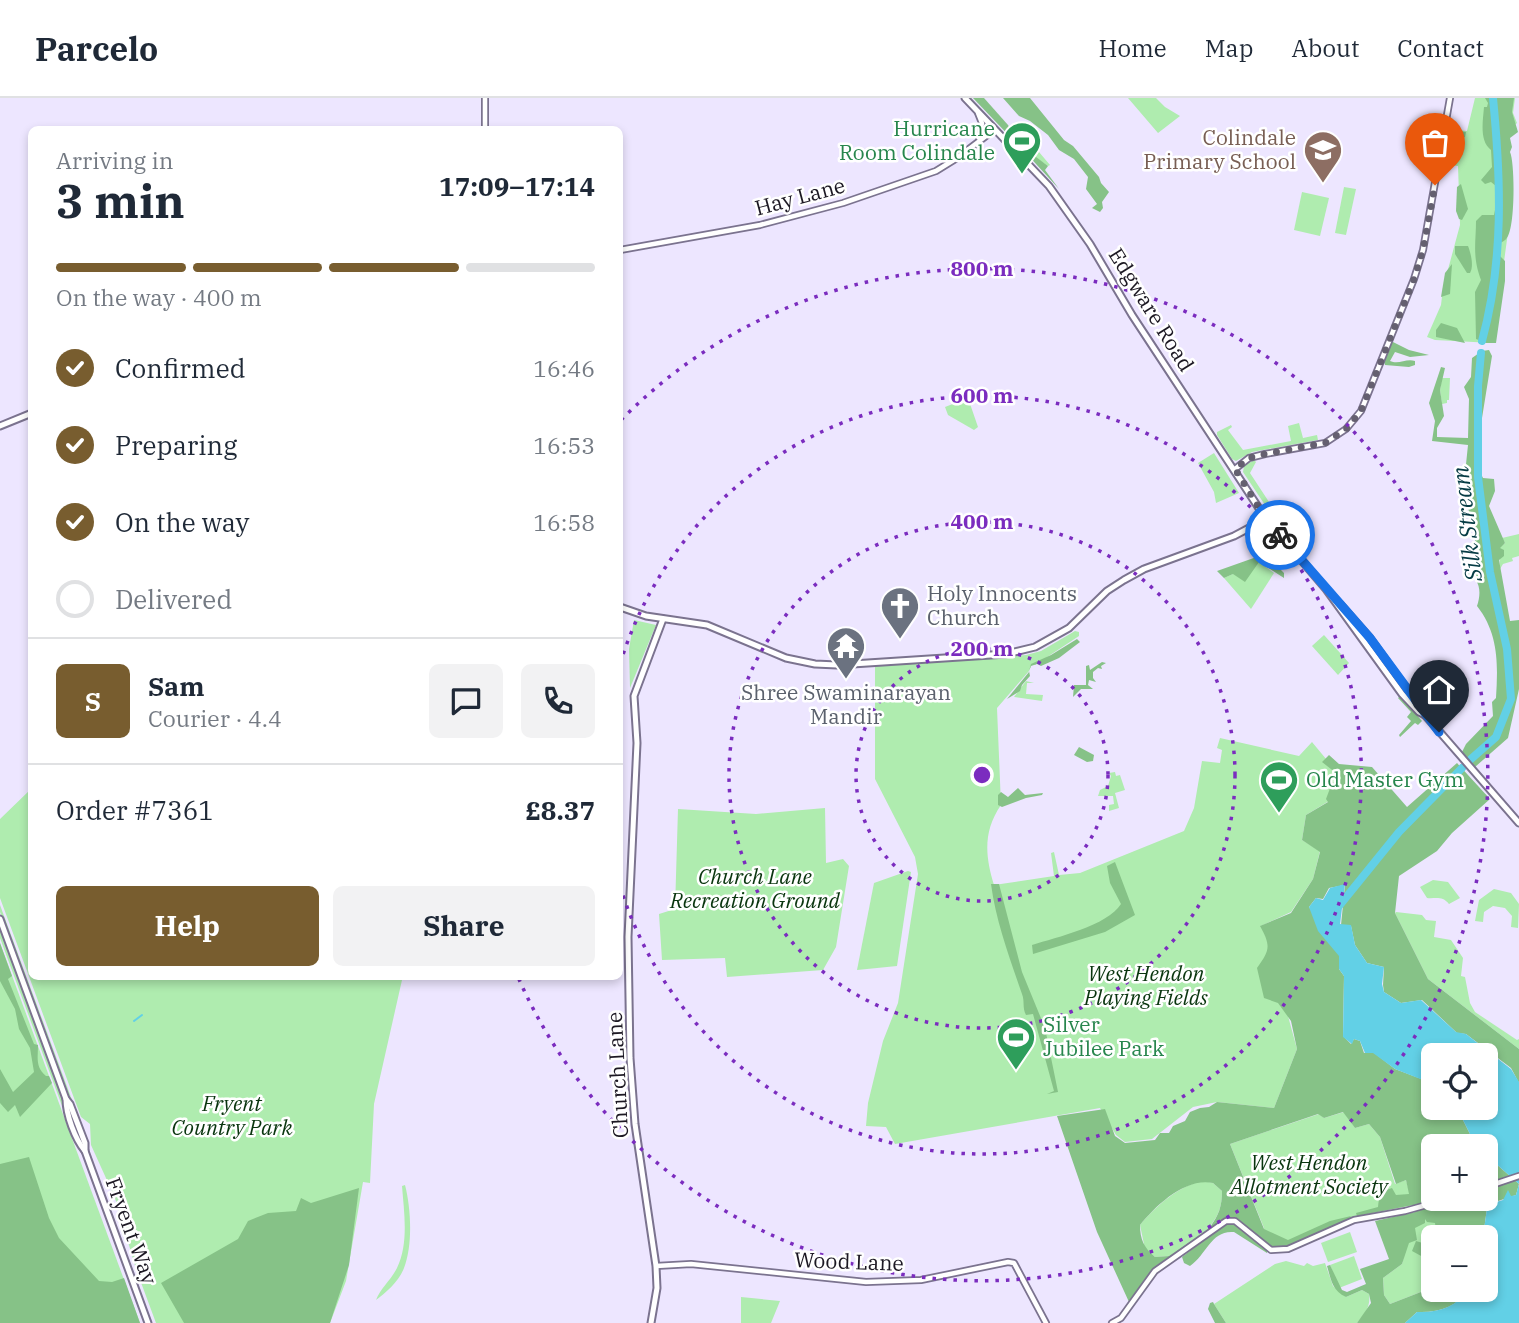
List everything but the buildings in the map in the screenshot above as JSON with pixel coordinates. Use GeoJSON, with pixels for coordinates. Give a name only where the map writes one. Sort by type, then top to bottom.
{"type":"FeatureCollection","features":[{"type":"Feature","properties":{"kind":"main road","name":"Edgware Road"},"geometry":{"type":"LineString","coordinates":[[965,98],[1049,186],[1266,519],[1328,592],[1409,702],[1425,715],[1519,823]]}},
{"type":"Feature","properties":{"kind":"main road"},"geometry":{"type":"LineString","coordinates":[[0,426],[28,415]]}},
{"type":"Feature","properties":{"kind":"main road"},"geometry":{"type":"LineString","coordinates":[[623,608],[663,619],[707,625],[771,653],[817,664],[1006,654],[1035,648],[1060,634],[1107,592],[1144,569],[1227,539],[1266,519]]}},
{"type":"Feature","properties":{"kind":"main road","name":"Church Lane"},"geometry":{"type":"LineString","coordinates":[[652,1323],[657,1289],[656,1266],[635,1124],[630,1058],[628,937],[637,746],[634,696],[663,619]]}},
{"type":"Feature","properties":{"kind":"main road","name":"Fryent Way"},"geometry":{"type":"LineString","coordinates":[[0,919],[66,1099],[85,1143],[85,1151],[148,1323]]}},
{"type":"Feature","properties":{"kind":"street"},"geometry":{"type":"LineString","coordinates":[[485,98],[485,126]]}},
{"type":"Feature","properties":{"kind":"street"},"geometry":{"type":"LineString","coordinates":[[1235,469],[1249,458],[1325,443],[1346,429],[1361,411],[1423,250],[1450,98]]}},
{"type":"Feature","properties":{"kind":"street"},"geometry":{"type":"LineString","coordinates":[[977,141],[982,125],[978,113]]}},
{"type":"Feature","properties":{"kind":"street","name":"Hay Lane"},"geometry":{"type":"LineString","coordinates":[[623,249],[743,229],[821,210],[936,171],[994,130]]}},
{"type":"Feature","properties":{"kind":"street"},"geometry":{"type":"LineString","coordinates":[[1498,1183],[1519,1176]]}},
{"type":"Feature","properties":{"kind":"street"},"geometry":{"type":"LineString","coordinates":[[1112,1323],[1121,1318],[1156,1271],[1226,1221],[1236,1221],[1271,1250],[1277,1251],[1288,1249],[1354,1220],[1421,1207]]}},
{"type":"Feature","properties":{"kind":"street","name":"Wood Lane"},"geometry":{"type":"LineString","coordinates":[[656,1266],[691,1264],[866,1282],[921,1280],[1008,1262],[1014,1263],[1045,1323]]}},
{"type":"Feature","properties":{"kind":"green space"},"geometry":{"type":"Polygon","coordinates":[[[973,98],[984,98],[1008,125],[1015,142],[973,98]]]}},
{"type":"Feature","properties":{"kind":"green space"},"geometry":{"type":"Polygon","coordinates":[[[1003,98],[1030,98],[1064,140],[1073,146],[1109,192],[1102,202],[1103,208],[1100,212],[1092,208],[1097,204],[1086,189],[1088,177],[1074,159],[1059,150],[1048,135],[1019,116],[1003,98]]]}},
{"type":"Feature","properties":{"kind":"green space"},"geometry":{"type":"Polygon","coordinates":[[[1128,98],[1156,98],[1180,116],[1158,133],[1128,98]]]}},
{"type":"Feature","properties":{"kind":"green space"},"geometry":{"type":"Polygon","coordinates":[[[1475,98],[1515,98],[1513,113],[1517,123],[1507,132],[1511,210],[1493,343],[1435,340],[1427,337],[1441,305],[1460,225],[1458,166],[1439,164],[1446,129],[1467,131],[1475,98]]]}},
{"type":"Feature","properties":{"kind":"green space"},"geometry":{"type":"Polygon","coordinates":[[[1485,98],[1514,98],[1512,112],[1518,132],[1510,138],[1513,207],[1508,236],[1500,243],[1499,255],[1505,261],[1505,281],[1496,343],[1476,339],[1475,292],[1481,280],[1475,256],[1476,221],[1482,215],[1494,215],[1498,195],[1496,186],[1491,182],[1485,184],[1481,180],[1492,167],[1491,150],[1485,141],[1483,130],[1484,107],[1487,107],[1488,103],[1485,98]]]}},
{"type":"Feature","properties":{"kind":"green space"},"geometry":{"type":"Polygon","coordinates":[[[1008,125],[1023,142],[1028,139],[1050,165],[1017,145],[1008,125]]]}},
{"type":"Feature","properties":{"kind":"green space"},"geometry":{"type":"Polygon","coordinates":[[[1447,130],[1466,132],[1465,137],[1455,139],[1458,146],[1454,155],[1447,155],[1445,152],[1447,130]]]}},
{"type":"Feature","properties":{"kind":"green space"},"geometry":{"type":"Polygon","coordinates":[[[1025,152],[1048,166],[1045,170],[1059,189],[1025,152]]]}},
{"type":"Feature","properties":{"kind":"green space"},"geometry":{"type":"Polygon","coordinates":[[[1461,184],[1468,209],[1462,220],[1456,211],[1457,187],[1461,184]]]}},
{"type":"Feature","properties":{"kind":"green space"},"geometry":{"type":"Polygon","coordinates":[[[1344,187],[1356,189],[1346,235],[1335,233],[1344,187]]]}},
{"type":"Feature","properties":{"kind":"green space"},"geometry":{"type":"Polygon","coordinates":[[[1302,192],[1329,198],[1320,236],[1294,230],[1302,192]]]}},
{"type":"Feature","properties":{"kind":"green space"},"geometry":{"type":"Polygon","coordinates":[[[1455,246],[1468,246],[1472,263],[1470,273],[1467,273],[1455,254],[1455,246]]]}},
{"type":"Feature","properties":{"kind":"green space"},"geometry":{"type":"Polygon","coordinates":[[[1452,264],[1450,294],[1441,297],[1445,273],[1452,264]]]}},
{"type":"Feature","properties":{"kind":"green space"},"geometry":{"type":"Polygon","coordinates":[[[1441,323],[1457,328],[1465,343],[1436,337],[1436,330],[1441,323]]]}},
{"type":"Feature","properties":{"kind":"green space"},"geometry":{"type":"Polygon","coordinates":[[[1391,341],[1409,350],[1429,355],[1410,357],[1395,352],[1390,361],[1412,360],[1415,365],[1385,365],[1391,341]]]}},
{"type":"Feature","properties":{"kind":"green space"},"geometry":{"type":"Polygon","coordinates":[[[1489,350],[1492,356],[1482,418],[1481,474],[1483,478],[1494,479],[1495,491],[1489,506],[1505,543],[1500,548],[1504,550],[1504,556],[1499,560],[1510,621],[1519,620],[1519,689],[1508,738],[1475,767],[1462,752],[1466,744],[1493,716],[1492,702],[1496,698],[1497,686],[1496,650],[1490,628],[1477,606],[1478,585],[1464,573],[1481,568],[1468,507],[1470,496],[1463,493],[1468,445],[1432,441],[1435,421],[1429,403],[1441,367],[1445,368],[1440,390],[1444,416],[1437,428],[1437,437],[1468,438],[1469,399],[1464,387],[1471,377],[1472,358],[1489,350]]]}},
{"type":"Feature","properties":{"kind":"green space"},"geometry":{"type":"Polygon","coordinates":[[[1442,378],[1450,378],[1449,400],[1442,404],[1440,390],[1442,378]]]}},
{"type":"Feature","properties":{"kind":"green space"},"geometry":{"type":"Polygon","coordinates":[[[968,398],[978,427],[974,430],[948,415],[945,407],[968,398]]]}},
{"type":"Feature","properties":{"kind":"green space"},"geometry":{"type":"Polygon","coordinates":[[[1299,423],[1303,438],[1317,435],[1318,440],[1252,452],[1236,461],[1217,435],[1217,432],[1231,425],[1228,430],[1243,450],[1291,441],[1288,426],[1299,423]]]}},
{"type":"Feature","properties":{"kind":"green space"},"geometry":{"type":"Polygon","coordinates":[[[1214,453],[1239,493],[1216,503],[1214,492],[1198,463],[1214,453]]]}},
{"type":"Feature","properties":{"kind":"green space"},"geometry":{"type":"Polygon","coordinates":[[[1254,460],[1256,462],[1250,473],[1269,502],[1265,505],[1243,472],[1244,466],[1254,460]]]}},
{"type":"Feature","properties":{"kind":"green space"},"geometry":{"type":"Polygon","coordinates":[[[1519,534],[1519,556],[1503,564],[1500,569],[1499,548],[1505,543],[1502,538],[1519,534]]]}},
{"type":"Feature","properties":{"kind":"green space"},"geometry":{"type":"Polygon","coordinates":[[[1265,554],[1284,573],[1284,578],[1259,562],[1245,582],[1233,574],[1224,578],[1217,571],[1265,554]]]}},
{"type":"Feature","properties":{"kind":"green space"},"geometry":{"type":"Polygon","coordinates":[[[1259,562],[1274,573],[1251,609],[1224,578],[1259,562]]]}},
{"type":"Feature","properties":{"kind":"green space"},"geometry":{"type":"Polygon","coordinates":[[[634,620],[656,625],[630,688],[629,649],[634,620]]]}},
{"type":"Feature","properties":{"kind":"green space","name":"West Hendon Playing Fields"},"geometry":{"type":"Polygon","coordinates":[[[1075,631],[1079,632],[1079,636],[1035,665],[1032,664],[997,708],[1001,805],[991,824],[987,844],[994,885],[1054,876],[1051,853],[1054,852],[1059,875],[1080,873],[1184,831],[1194,808],[1202,761],[1220,763],[1222,750],[1217,748],[1220,738],[1299,756],[1312,742],[1336,771],[1372,767],[1329,801],[1306,815],[1302,840],[1320,851],[1313,879],[1291,912],[1261,926],[1267,939],[1297,1049],[1274,1108],[1217,1102],[1193,1107],[1152,1139],[1125,1142],[1116,1135],[1100,1108],[895,1144],[886,1127],[866,1126],[868,1103],[883,1041],[898,1003],[918,874],[915,857],[875,779],[875,666],[1026,655],[1041,651],[1075,631]]]}},
{"type":"Feature","properties":{"kind":"green space"},"geometry":{"type":"Polygon","coordinates":[[[1324,635],[1349,663],[1338,675],[1312,646],[1324,635]]]}},
{"type":"Feature","properties":{"kind":"green space"},"geometry":{"type":"Polygon","coordinates":[[[1077,639],[1080,642],[1059,658],[1041,666],[1031,666],[1029,671],[1031,664],[1077,639]]]}},
{"type":"Feature","properties":{"kind":"green space"},"geometry":{"type":"Polygon","coordinates":[[[1102,662],[1106,663],[1101,666],[1102,669],[1098,668],[1093,672],[1096,682],[1089,680],[1088,685],[1093,689],[1081,689],[1073,697],[1074,685],[1086,685],[1086,666],[1089,665],[1090,670],[1102,662]]]}},
{"type":"Feature","properties":{"kind":"green space"},"geometry":{"type":"Polygon","coordinates":[[[1029,672],[1030,676],[1020,691],[1007,699],[1029,672]]]}},
{"type":"Feature","properties":{"kind":"green space"},"geometry":{"type":"Polygon","coordinates":[[[1026,681],[1034,683],[1027,683],[1026,694],[1043,695],[1042,701],[1014,697],[1026,681]]]}},
{"type":"Feature","properties":{"kind":"green space"},"geometry":{"type":"Polygon","coordinates":[[[1400,696],[1422,721],[1418,725],[1415,723],[1400,737],[1411,721],[1407,717],[1411,712],[1398,698],[1400,696]]]}},
{"type":"Feature","properties":{"kind":"green space"},"geometry":{"type":"Polygon","coordinates":[[[1079,747],[1094,755],[1093,761],[1087,762],[1074,755],[1079,747]]]}},
{"type":"Feature","properties":{"kind":"green space"},"geometry":{"type":"Polygon","coordinates":[[[1329,755],[1339,764],[1372,767],[1407,807],[1457,763],[1490,799],[1452,833],[1437,851],[1399,876],[1395,913],[1428,979],[1519,1049],[1519,1083],[1511,1068],[1498,1058],[1498,1043],[1478,1043],[1466,1034],[1457,1033],[1422,1000],[1401,1003],[1384,992],[1384,967],[1367,963],[1355,945],[1351,926],[1341,925],[1345,885],[1329,888],[1323,899],[1316,898],[1309,907],[1340,956],[1339,969],[1344,976],[1343,1036],[1351,1044],[1354,1039],[1360,1041],[1364,1053],[1373,1052],[1395,1069],[1421,1079],[1421,1120],[1463,1120],[1470,1134],[1421,1134],[1421,1211],[1487,1211],[1485,1225],[1435,1225],[1425,1219],[1425,1223],[1415,1228],[1417,1240],[1409,1243],[1402,1264],[1383,1278],[1384,1295],[1390,1304],[1421,1292],[1421,1302],[1457,1302],[1453,1305],[1440,1310],[1417,1312],[1405,1323],[1357,1323],[1371,1303],[1369,1294],[1362,1290],[1346,1297],[1341,1294],[1333,1284],[1327,1266],[1330,1265],[1342,1290],[1347,1292],[1366,1284],[1360,1269],[1389,1259],[1375,1221],[1415,1212],[1413,1205],[1357,1216],[1356,1213],[1378,1207],[1381,1194],[1388,1189],[1392,1188],[1396,1195],[1409,1194],[1406,1180],[1396,1184],[1380,1137],[1369,1124],[1355,1128],[1343,1112],[1324,1118],[1318,1114],[1230,1144],[1264,1229],[1288,1240],[1330,1221],[1351,1216],[1348,1220],[1274,1249],[1235,1217],[1228,1218],[1212,1230],[1210,1227],[1219,1210],[1222,1191],[1213,1183],[1192,1184],[1172,1194],[1147,1217],[1140,1225],[1142,1239],[1145,1247],[1155,1257],[1169,1256],[1204,1233],[1205,1235],[1164,1266],[1129,1302],[1097,1232],[1057,1116],[1105,1109],[1115,1136],[1125,1143],[1155,1140],[1160,1133],[1169,1133],[1173,1126],[1185,1121],[1190,1112],[1217,1102],[1274,1108],[1297,1049],[1291,1021],[1278,1003],[1264,998],[1257,968],[1268,948],[1260,926],[1291,913],[1313,879],[1320,852],[1302,840],[1306,815],[1328,802],[1326,799],[1332,783],[1341,779],[1322,762],[1329,755]]]}},
{"type":"Feature","properties":{"kind":"green space"},"geometry":{"type":"Polygon","coordinates":[[[1115,772],[1116,776],[1120,775],[1125,790],[1115,793],[1119,808],[1109,811],[1109,805],[1114,804],[1113,796],[1098,796],[1100,790],[1108,786],[1111,776],[1109,773],[1115,772]]]}},
{"type":"Feature","properties":{"kind":"green space"},"geometry":{"type":"Polygon","coordinates":[[[1018,788],[1025,795],[1043,793],[1002,807],[998,805],[998,795],[1001,792],[1008,797],[1018,788]]]}},
{"type":"Feature","properties":{"kind":"green space","name":"Fryent Country Park"},"geometry":{"type":"Polygon","coordinates":[[[28,792],[28,974],[0,898],[0,819],[28,792]]]}},
{"type":"Feature","properties":{"kind":"green space","name":"Church Lane Recreation Ground"},"geometry":{"type":"Polygon","coordinates":[[[825,808],[826,863],[843,859],[849,866],[836,947],[823,970],[727,977],[725,958],[662,960],[659,914],[675,909],[678,809],[756,814],[825,808]]]}},
{"type":"Feature","properties":{"kind":"green space"},"geometry":{"type":"Polygon","coordinates":[[[1115,862],[1135,915],[1105,932],[1033,954],[1032,945],[1081,930],[1114,912],[1121,904],[1110,883],[1107,866],[1115,862]]]}},
{"type":"Feature","properties":{"kind":"green space"},"geometry":{"type":"Polygon","coordinates":[[[911,872],[897,966],[857,970],[874,883],[911,872]]]}},
{"type":"Feature","properties":{"kind":"green space"},"geometry":{"type":"Polygon","coordinates":[[[1433,880],[1448,882],[1460,898],[1449,904],[1441,898],[1427,898],[1420,887],[1433,880]]]}},
{"type":"Feature","properties":{"kind":"green space"},"geometry":{"type":"Polygon","coordinates":[[[991,884],[999,884],[1022,972],[1045,1028],[1058,1092],[1047,1094],[1054,1091],[1033,1014],[1026,1015],[1025,1012],[991,884]]]}},
{"type":"Feature","properties":{"kind":"green space"},"geometry":{"type":"Polygon","coordinates":[[[1494,889],[1511,893],[1519,904],[1518,928],[1511,927],[1512,916],[1505,908],[1493,906],[1484,912],[1483,922],[1475,921],[1479,900],[1494,889]]]}},
{"type":"Feature","properties":{"kind":"green space"},"geometry":{"type":"Polygon","coordinates":[[[0,905],[75,1108],[73,1109],[0,912],[0,905]]]}},
{"type":"Feature","properties":{"kind":"green space"},"geometry":{"type":"Polygon","coordinates":[[[1396,912],[1422,915],[1426,920],[1436,921],[1434,937],[1451,940],[1463,958],[1461,976],[1465,977],[1470,1003],[1475,1012],[1519,1039],[1519,1049],[1428,979],[1396,912]]]}},
{"type":"Feature","properties":{"kind":"green space"},"geometry":{"type":"Polygon","coordinates":[[[0,929],[67,1113],[65,1114],[0,938],[0,929]]]}},
{"type":"Feature","properties":{"kind":"green space"},"geometry":{"type":"Polygon","coordinates":[[[0,943],[140,1323],[0,1323],[0,943]]]}},
{"type":"Feature","properties":{"kind":"green space"},"geometry":{"type":"Polygon","coordinates":[[[0,943],[12,976],[8,979],[34,1044],[38,1045],[39,1065],[42,1073],[49,1076],[52,1083],[20,1117],[15,1105],[8,1112],[0,1103],[0,1069],[13,1092],[34,1072],[30,1048],[19,1029],[15,1009],[0,981],[0,943]]]}},
{"type":"Feature","properties":{"kind":"green space","name":"Fryent Country Park"},"geometry":{"type":"Polygon","coordinates":[[[30,980],[402,980],[374,1104],[370,1183],[363,1182],[346,1281],[330,1323],[156,1323],[136,1269],[115,1198],[91,1145],[90,1124],[81,1117],[30,980]]]}},
{"type":"Feature","properties":{"kind":"green space","name":"West Hendon Allotment Society"},"geometry":{"type":"Polygon","coordinates":[[[1344,1112],[1355,1128],[1369,1124],[1380,1137],[1395,1184],[1406,1180],[1413,1205],[1357,1216],[1274,1249],[1260,1237],[1264,1228],[1230,1144],[1319,1114],[1324,1118],[1344,1112]]]}},
{"type":"Feature","properties":{"kind":"green space"},"geometry":{"type":"Polygon","coordinates":[[[29,1157],[49,1218],[59,1238],[99,1281],[112,1282],[124,1278],[140,1323],[0,1323],[0,1164],[29,1157]]]}},
{"type":"Feature","properties":{"kind":"green space"},"geometry":{"type":"Polygon","coordinates":[[[1498,1166],[1519,1184],[1516,1195],[1498,1201],[1498,1166]]]}},
{"type":"Feature","properties":{"kind":"green space"},"geometry":{"type":"Polygon","coordinates":[[[1204,1181],[1213,1183],[1222,1191],[1219,1210],[1210,1226],[1212,1230],[1169,1256],[1155,1257],[1145,1249],[1140,1225],[1177,1191],[1204,1181]]]}},
{"type":"Feature","properties":{"kind":"green space"},"geometry":{"type":"Polygon","coordinates":[[[405,1185],[410,1226],[407,1259],[396,1282],[376,1300],[401,1258],[405,1227],[402,1186],[405,1185]]]}},
{"type":"Feature","properties":{"kind":"green space"},"geometry":{"type":"Polygon","coordinates":[[[359,1188],[349,1265],[330,1323],[184,1323],[161,1283],[238,1239],[248,1221],[268,1213],[296,1211],[301,1198],[311,1203],[359,1188]]]}},
{"type":"Feature","properties":{"kind":"green space"},"geometry":{"type":"Polygon","coordinates":[[[1436,1215],[1437,1225],[1421,1225],[1421,1292],[1390,1304],[1384,1295],[1383,1278],[1402,1264],[1413,1221],[1436,1215]]]}},
{"type":"Feature","properties":{"kind":"green space"},"geometry":{"type":"Polygon","coordinates":[[[1234,1222],[1268,1249],[1267,1253],[1234,1232],[1226,1232],[1214,1239],[1190,1266],[1184,1263],[1182,1257],[1226,1223],[1234,1222]]]}},
{"type":"Feature","properties":{"kind":"green space"},"geometry":{"type":"Polygon","coordinates":[[[1350,1232],[1357,1252],[1328,1262],[1321,1243],[1350,1232]]]}},
{"type":"Feature","properties":{"kind":"green space"},"geometry":{"type":"Polygon","coordinates":[[[1416,1241],[1421,1242],[1421,1256],[1412,1251],[1416,1241]]]}},
{"type":"Feature","properties":{"kind":"green space"},"geometry":{"type":"Polygon","coordinates":[[[1354,1256],[1362,1279],[1339,1288],[1330,1265],[1354,1256]]]}},
{"type":"Feature","properties":{"kind":"green space"},"geometry":{"type":"Polygon","coordinates":[[[1286,1261],[1304,1266],[1307,1263],[1313,1266],[1325,1263],[1333,1286],[1346,1297],[1362,1290],[1369,1294],[1365,1313],[1357,1323],[1226,1323],[1214,1304],[1275,1264],[1286,1261]]]}},
{"type":"Feature","properties":{"kind":"green space"},"geometry":{"type":"Polygon","coordinates":[[[741,1297],[780,1301],[771,1323],[741,1323],[741,1297]]]}},
{"type":"Feature","properties":{"kind":"green space"},"geometry":{"type":"Polygon","coordinates":[[[1213,1302],[1226,1323],[1215,1323],[1208,1309],[1213,1302]]]}},
{"type":"Feature","properties":{"kind":"water"},"geometry":{"type":"Polygon","coordinates":[[[1345,884],[1340,924],[1351,925],[1355,945],[1367,963],[1384,967],[1384,992],[1401,1003],[1421,1000],[1456,1032],[1466,1034],[1478,1043],[1421,1043],[1421,1079],[1395,1069],[1373,1053],[1365,1053],[1360,1041],[1354,1039],[1352,1044],[1343,1037],[1344,976],[1339,969],[1339,956],[1318,931],[1309,907],[1316,898],[1323,900],[1330,888],[1345,884]]]}},
{"type":"Feature","properties":{"kind":"water"},"geometry":{"type":"Polygon","coordinates":[[[1498,1059],[1511,1069],[1519,1082],[1519,1184],[1498,1166],[1498,1134],[1470,1134],[1463,1120],[1498,1120],[1498,1059]]]}},
{"type":"Feature","properties":{"kind":"water"},"geometry":{"type":"Polygon","coordinates":[[[1519,1184],[1519,1323],[1405,1323],[1417,1312],[1439,1310],[1456,1302],[1498,1302],[1498,1225],[1485,1225],[1487,1211],[1498,1211],[1498,1202],[1503,1200],[1508,1190],[1511,1196],[1516,1195],[1519,1184]]]}},
{"type":"Feature","properties":{"kind":"waterway","name":"Silk Stream"},"geometry":{"type":"LineString","coordinates":[[1482,341],[1494,281],[1499,220],[1493,98]]}},
{"type":"Feature","properties":{"kind":"waterway","name":"Silk Stream"},"geometry":{"type":"LineString","coordinates":[[1471,759],[1496,737],[1511,699],[1507,649],[1490,572],[1478,477],[1478,386],[1481,353]]}},
{"type":"Feature","properties":{"kind":"waterway","name":"Silk Stream"},"geometry":{"type":"LineString","coordinates":[[1339,906],[1399,832],[1462,768]]}},
{"type":"Feature","properties":{"kind":"waterway"},"geometry":{"type":"LineString","coordinates":[[134,1021],[142,1015]]}},
{"type":"Feature","properties":{"kind":"way so far"},"geometry":{"type":"LineString","coordinates":[[1280,535],[1266,519],[1235,469],[1249,458],[1325,443],[1346,429],[1361,411],[1414,279],[1423,250],[1435,185]]}},
{"type":"Feature","properties":{"kind":"place","name":"Hurricane Room Colindale"},"geometry":{"type":"Point","coordinates":[1022,175]}},
{"type":"Feature","properties":{"kind":"place","name":"Colindale Primary School"},"geometry":{"type":"Point","coordinates":[1323,184]}},
{"type":"Feature","properties":{"kind":"place","name":"Holy Innocents Church"},"geometry":{"type":"Point","coordinates":[900,640]}},
{"type":"Feature","properties":{"kind":"place","name":"Shree Swaminarayan Mandir"},"geometry":{"type":"Point","coordinates":[846,680]}},
{"type":"Feature","properties":{"kind":"place","name":"Old Master Gym"},"geometry":{"type":"Point","coordinates":[1279,814]}},
{"type":"Feature","properties":{"kind":"place","name":"Silver Jubilee Park"},"geometry":{"type":"Point","coordinates":[1016,1071]}},
{"type":"Feature","properties":{"kind":"route"},"geometry":{"type":"LineString","coordinates":[[1280,535],[1370,638],[1439,732]]}}]}
